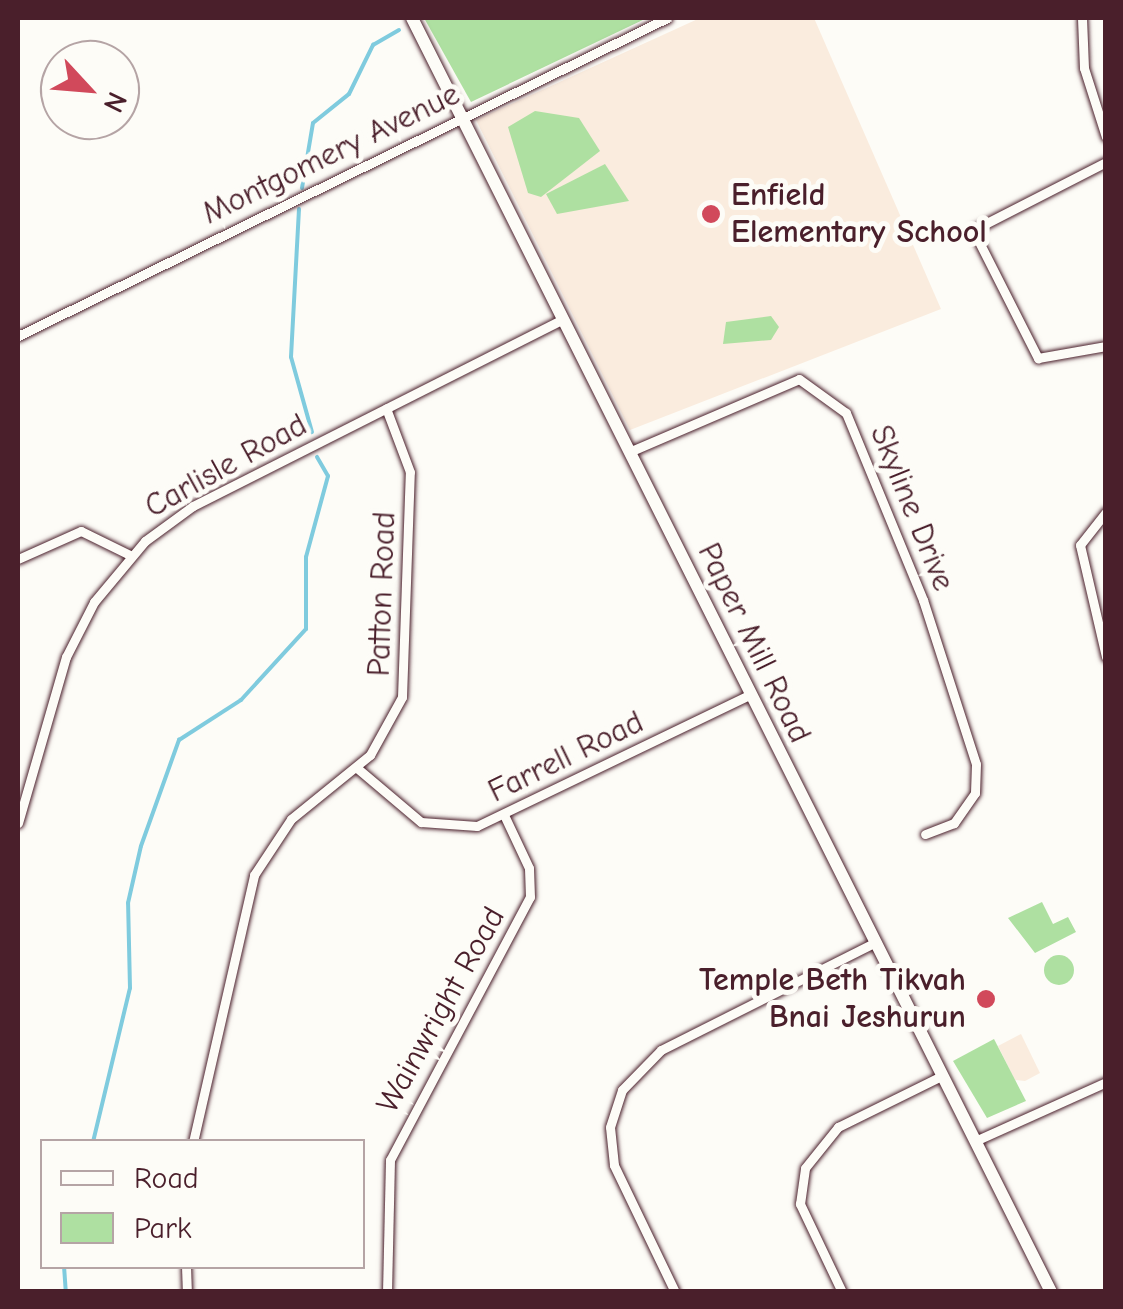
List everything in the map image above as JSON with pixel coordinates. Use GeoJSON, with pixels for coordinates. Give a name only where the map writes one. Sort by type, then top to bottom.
{"type":"FeatureCollection","features":[{"type":"Feature","properties":{"kind":"main road","name":"Paper Mill Road"},"geometry":{"type":"LineString","coordinates":[[412,18],[559,320],[1050,1292]]}},
{"type":"Feature","properties":{"kind":"street","name":"Montgomery Avenue"},"geometry":{"type":"LineString","coordinates":[[18,336],[667,18]]}},
{"type":"Feature","properties":{"kind":"street"},"geometry":{"type":"LineString","coordinates":[[1082,18],[1084,68],[1106,137]]}},
{"type":"Feature","properties":{"kind":"street"},"geometry":{"type":"LineString","coordinates":[[1106,162],[973,230],[1038,358],[1106,346]]}},
{"type":"Feature","properties":{"kind":"street","name":"Carlisle Road"},"geometry":{"type":"LineString","coordinates":[[18,823],[66,657],[130,555],[192,506],[559,320]]}},
{"type":"Feature","properties":{"kind":"street","name":"Skyline Drive"},"geometry":{"type":"LineString","coordinates":[[629,452],[799,379],[846,414],[924,600],[976,764],[975,793],[954,822],[926,834]]}},
{"type":"Feature","properties":{"kind":"street","name":"Patton Road"},"geometry":{"type":"LineString","coordinates":[[195,1139],[254,875],[291,819],[357,768],[392,721],[408,667],[410,472],[386,408]]}},
{"type":"Feature","properties":{"kind":"street"},"geometry":{"type":"LineString","coordinates":[[1106,512],[1080,545],[1106,657]]}},
{"type":"Feature","properties":{"kind":"street"},"geometry":{"type":"LineString","coordinates":[[18,559],[86,531],[130,555]]}},
{"type":"Feature","properties":{"kind":"street","name":"Farrell Road"},"geometry":{"type":"LineString","coordinates":[[357,768],[426,823],[462,828],[505,817],[748,696]]}},
{"type":"Feature","properties":{"kind":"street","name":"Wainwright Road"},"geometry":{"type":"LineString","coordinates":[[388,1292],[394,1150],[530,897],[530,868],[505,817]]}},
{"type":"Feature","properties":{"kind":"street"},"geometry":{"type":"LineString","coordinates":[[675,1292],[611,1153],[622,1090],[661,1050],[876,942]]}},
{"type":"Feature","properties":{"kind":"street"},"geometry":{"type":"LineString","coordinates":[[842,1292],[800,1204],[805,1168],[838,1127],[943,1075]]}},
{"type":"Feature","properties":{"kind":"street"},"geometry":{"type":"LineString","coordinates":[[975,1141],[1106,1082]]}},
{"type":"Feature","properties":{"kind":"shaded area","name":"Enfield Elementary School"},"geometry":{"type":"Polygon","coordinates":[[[700,18],[814,18],[941,309],[630,430],[476,120],[700,18]]]}},
{"type":"Feature","properties":{"kind":"shaded area"},"geometry":{"type":"Polygon","coordinates":[[[1021,1034],[1040,1073],[1025,1081],[1015,1080],[998,1046],[1021,1034]]]}},
{"type":"Feature","properties":{"kind":"green space"},"geometry":{"type":"Polygon","coordinates":[[[424,18],[647,18],[471,102],[424,18]]]}},
{"type":"Feature","properties":{"kind":"green space"},"geometry":{"type":"Polygon","coordinates":[[[535,111],[579,118],[600,151],[541,197],[528,193],[508,127],[535,111]]]}},
{"type":"Feature","properties":{"kind":"green space"},"geometry":{"type":"Polygon","coordinates":[[[605,164],[629,201],[557,214],[546,194],[605,164]]]}},
{"type":"Feature","properties":{"kind":"green space"},"geometry":{"type":"Polygon","coordinates":[[[771,316],[779,327],[771,340],[723,344],[726,322],[771,316]]]}},
{"type":"Feature","properties":{"kind":"green space"},"geometry":{"type":"Polygon","coordinates":[[[1042,902],[1053,924],[1068,917],[1076,932],[1035,953],[1008,918],[1042,902]]]}},
{"type":"Feature","properties":{"kind":"green space"},"geometry":{"type":"Polygon","coordinates":[[[1059,955],[1070,959],[1074,970],[1070,981],[1059,985],[1048,981],[1044,970],[1048,959],[1059,955]]]}},
{"type":"Feature","properties":{"kind":"green space"},"geometry":{"type":"Polygon","coordinates":[[[994,1039],[1026,1101],[987,1118],[953,1061],[994,1039]]]}},
{"type":"Feature","properties":{"kind":"waterway"},"geometry":{"type":"LineString","coordinates":[[302,188],[313,123],[349,94],[373,45],[399,30]]}},
{"type":"Feature","properties":{"kind":"waterway"},"geometry":{"type":"LineString","coordinates":[[299,209],[291,357],[312,432]]}},
{"type":"Feature","properties":{"kind":"waterway"},"geometry":{"type":"LineString","coordinates":[[94,1139],[130,988],[128,903],[141,846],[179,740],[241,700],[306,629],[306,557],[328,476],[317,457]]}},
{"type":"Feature","properties":{"kind":"waterway"},"geometry":{"type":"LineString","coordinates":[[64,1269],[66,1292]]}},
{"type":"Feature","properties":{"kind":"place","name":"Enfield Elementary School"},"geometry":{"type":"Point","coordinates":[711,214]}},
{"type":"Feature","properties":{"kind":"place","name":"Temple Beth Tikvah Bnai Jeshurun"},"geometry":{"type":"Point","coordinates":[986,999]}}]}
